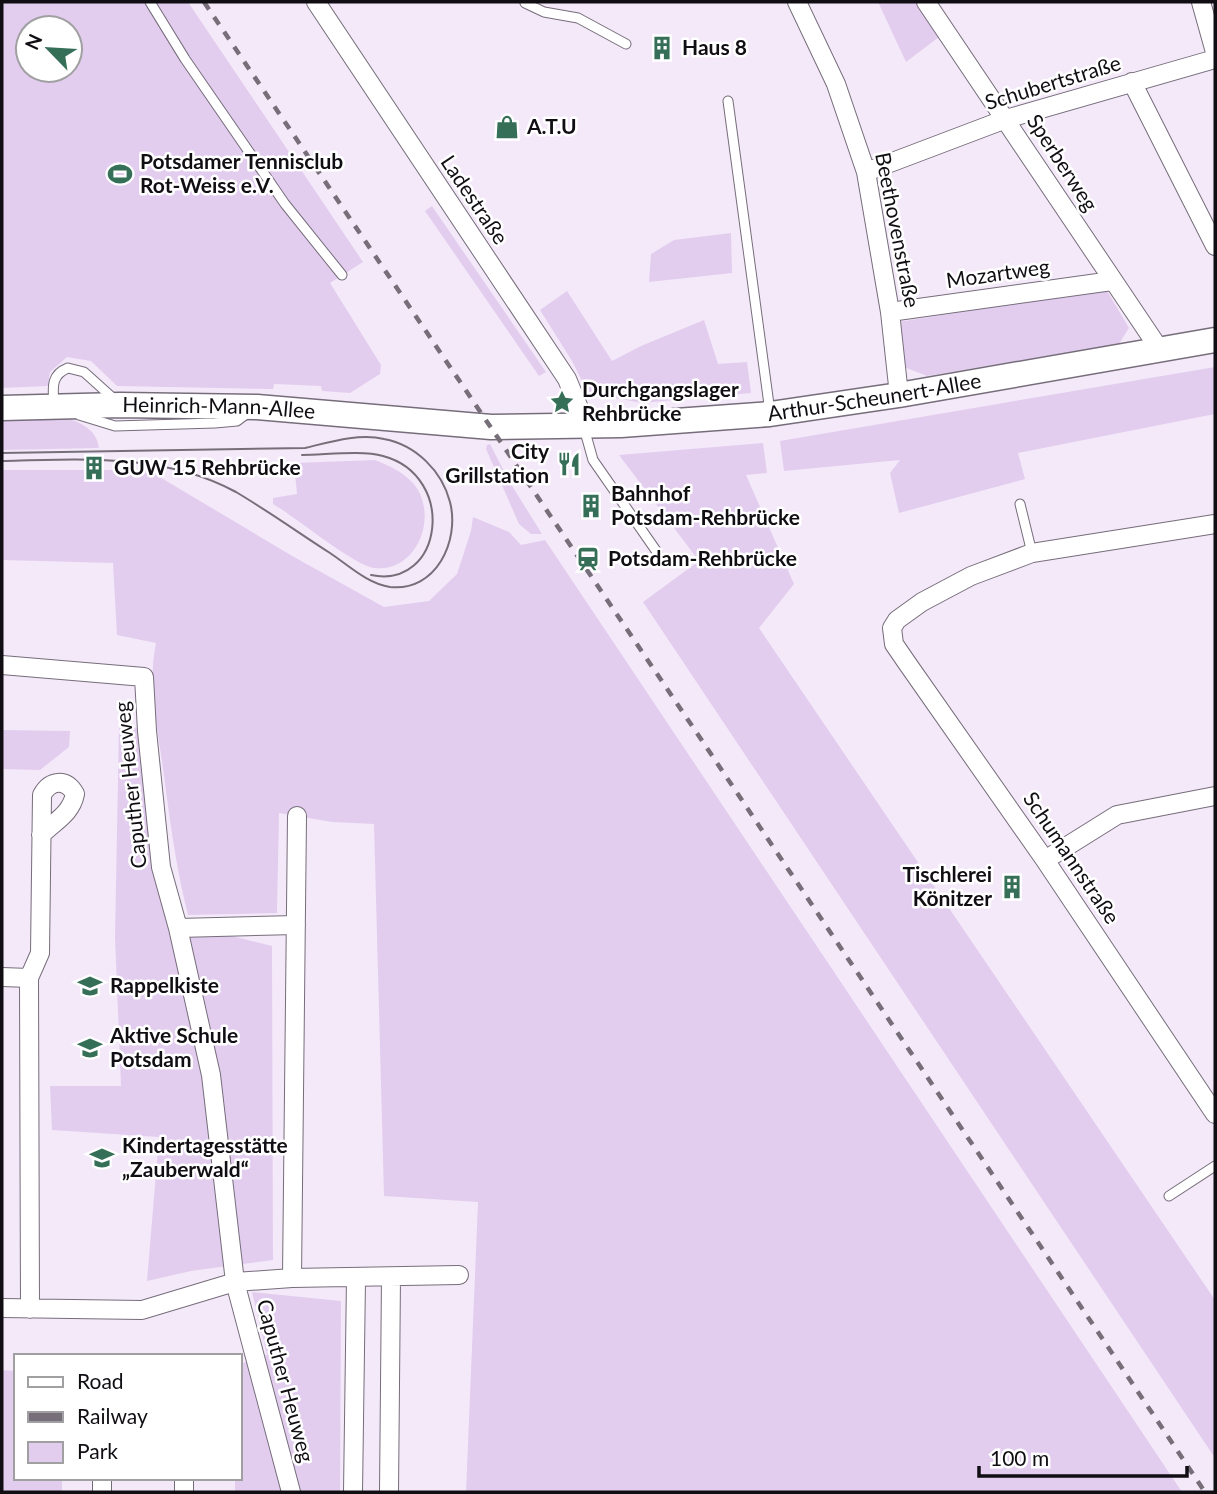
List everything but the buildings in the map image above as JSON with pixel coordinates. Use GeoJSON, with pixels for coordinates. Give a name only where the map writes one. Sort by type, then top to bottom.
{"type":"FeatureCollection","features":[{"type":"Feature","properties":{"kind":"main road","name":"Arthur-Scheunert-Allee"},"geometry":{"type":"LineString","coordinates":[[530,428],[584,427],[770,414],[899,395],[1215,340]]}},
{"type":"Feature","properties":{"kind":"main road","name":"Heinrich-Mann-Allee"},"geometry":{"type":"LineString","coordinates":[[2,408],[120,405],[257,407],[393,417],[436,423],[530,428]]}},
{"type":"Feature","properties":{"kind":"street","name":"Ladestraße"},"geometry":{"type":"LineString","coordinates":[[316,2],[567,379],[584,427]]}},
{"type":"Feature","properties":{"kind":"street","name":"Beethovenstraße"},"geometry":{"type":"LineString","coordinates":[[797,2],[836,84],[866,172],[891,312],[899,395]]}},
{"type":"Feature","properties":{"kind":"street","name":"Sperberweg"},"geometry":{"type":"LineString","coordinates":[[926,2],[1160,350]]}},
{"type":"Feature","properties":{"kind":"street"},"geometry":{"type":"LineString","coordinates":[[1201,2],[1215,52]]}},
{"type":"Feature","properties":{"kind":"street","name":"Schubertstraße"},"geometry":{"type":"LineString","coordinates":[[866,172],[1006,119],[1215,59]]}},
{"type":"Feature","properties":{"kind":"street"},"geometry":{"type":"LineString","coordinates":[[1132,82],[1215,246]]}},
{"type":"Feature","properties":{"kind":"street","name":"Mozartweg"},"geometry":{"type":"LineString","coordinates":[[891,312],[1112,281]]}},
{"type":"Feature","properties":{"kind":"street"},"geometry":{"type":"LineString","coordinates":[[1032,553],[1215,524]]}},
{"type":"Feature","properties":{"kind":"street","name":"Schumannstraße"},"geometry":{"type":"LineString","coordinates":[[1032,553],[971,576],[922,602],[897,620],[892,628],[894,644],[1045,860],[1215,1114]]}},
{"type":"Feature","properties":{"kind":"street","name":"Caputher Heuweg"},"geometry":{"type":"LineString","coordinates":[[2,665],[144,677],[161,867],[211,1074],[235,1282],[291,1492]]}},
{"type":"Feature","properties":{"kind":"street"},"geometry":{"type":"LineString","coordinates":[[1045,860],[1117,814],[1215,796]]}},
{"type":"Feature","properties":{"kind":"street","name":"Caputher Heuweg"},"geometry":{"type":"LineString","coordinates":[[292,1278],[297,816]]}},
{"type":"Feature","properties":{"kind":"street"},"geometry":{"type":"LineString","coordinates":[[30,1309],[29,978],[40,953],[41,835]]}},
{"type":"Feature","properties":{"kind":"street"},"geometry":{"type":"LineString","coordinates":[[178,929],[296,925]]}},
{"type":"Feature","properties":{"kind":"street"},"geometry":{"type":"LineString","coordinates":[[2,978],[29,978]]}},
{"type":"Feature","properties":{"kind":"street","name":"Caputher Heuweg"},"geometry":{"type":"LineString","coordinates":[[235,1282],[292,1278],[356,1279],[459,1275]]}},
{"type":"Feature","properties":{"kind":"street"},"geometry":{"type":"LineString","coordinates":[[389,1492],[391,1277]]}},
{"type":"Feature","properties":{"kind":"street"},"geometry":{"type":"LineString","coordinates":[[353,1492],[356,1279]]}},
{"type":"Feature","properties":{"kind":"street"},"geometry":{"type":"LineString","coordinates":[[2,1308],[142,1310],[235,1282]]}},
{"type":"Feature","properties":{"kind":"lane"},"geometry":{"type":"LineString","coordinates":[[150,2],[285,204],[342,275]]}},
{"type":"Feature","properties":{"kind":"lane"},"geometry":{"type":"LineString","coordinates":[[524,4],[544,12],[578,18],[626,44]]}},
{"type":"Feature","properties":{"kind":"lane"},"geometry":{"type":"LineString","coordinates":[[728,101],[770,414]]}},
{"type":"Feature","properties":{"kind":"lane"},"geometry":{"type":"LineString","coordinates":[[120,405],[84,372],[74,368],[62,370],[56,376],[53,386],[54,407],[115,426],[237,421],[257,407]]}},
{"type":"Feature","properties":{"kind":"lane"},"geometry":{"type":"LineString","coordinates":[[584,427],[593,460],[657,552]]}},
{"type":"Feature","properties":{"kind":"lane"},"geometry":{"type":"LineString","coordinates":[[1020,503],[1032,553]]}},
{"type":"Feature","properties":{"kind":"lane"},"geometry":{"type":"LineString","coordinates":[[1169,1196],[1215,1166]]}},
{"type":"Feature","properties":{"kind":"green space"},"geometry":{"type":"Polygon","coordinates":[[[2,2],[188,2],[363,262],[330,283],[381,365],[380,374],[350,393],[322,391],[321,386],[274,384],[273,389],[117,386],[91,361],[67,357],[50,372],[48,386],[2,388],[2,2]]]}},
{"type":"Feature","properties":{"kind":"green space"},"geometry":{"type":"Polygon","coordinates":[[[878,2],[917,2],[939,37],[906,62],[878,2]]]}},
{"type":"Feature","properties":{"kind":"green space"},"geometry":{"type":"Polygon","coordinates":[[[432,206],[546,372],[539,376],[425,211],[432,206]]]}},
{"type":"Feature","properties":{"kind":"green space"},"geometry":{"type":"Polygon","coordinates":[[[731,233],[732,273],[649,282],[651,254],[674,240],[731,233]]]}},
{"type":"Feature","properties":{"kind":"green space"},"geometry":{"type":"Polygon","coordinates":[[[1106,289],[1129,328],[1119,344],[927,376],[904,367],[898,322],[1106,289]]]}},
{"type":"Feature","properties":{"kind":"green space"},"geometry":{"type":"Polygon","coordinates":[[[567,291],[612,361],[704,320],[718,364],[747,362],[751,393],[642,403],[588,393],[572,361],[540,310],[567,291]]]}},
{"type":"Feature","properties":{"kind":"green space"},"geometry":{"type":"Polygon","coordinates":[[[1215,367],[1215,414],[1018,453],[1025,479],[899,513],[890,473],[900,460],[784,471],[780,441],[1215,367]]]}},
{"type":"Feature","properties":{"kind":"green space"},"geometry":{"type":"Polygon","coordinates":[[[59,415],[90,430],[99,448],[2,450],[2,417],[59,415]]]}},
{"type":"Feature","properties":{"kind":"green space"},"geometry":{"type":"Polygon","coordinates":[[[763,443],[767,473],[746,475],[794,584],[759,628],[1215,1300],[1215,1458],[643,602],[699,561],[619,455],[763,443]]]}},
{"type":"Feature","properties":{"kind":"green space"},"geometry":{"type":"Polygon","coordinates":[[[490,444],[542,534],[531,534],[519,524],[486,449],[490,444]]]}},
{"type":"Feature","properties":{"kind":"green space"},"geometry":{"type":"Polygon","coordinates":[[[375,460],[395,469],[412,482],[424,509],[424,524],[413,551],[403,561],[390,567],[374,568],[353,559],[273,504],[273,498],[297,494],[294,463],[375,460]]]}},
{"type":"Feature","properties":{"kind":"green space"},"geometry":{"type":"Polygon","coordinates":[[[2,470],[148,470],[384,607],[429,601],[457,574],[473,517],[509,532],[521,545],[545,540],[1182,1492],[466,1492],[478,1202],[384,1196],[374,824],[332,822],[279,813],[277,913],[188,915],[179,877],[155,716],[153,672],[156,643],[117,635],[113,563],[2,560],[2,470]]]}},
{"type":"Feature","properties":{"kind":"green space"},"geometry":{"type":"Polygon","coordinates":[[[119,727],[140,728],[171,921],[272,946],[273,1260],[191,1271],[147,1281],[159,1137],[52,1130],[50,1086],[121,1086],[115,937],[119,727]]]}},
{"type":"Feature","properties":{"kind":"green space"},"geometry":{"type":"Polygon","coordinates":[[[2,730],[70,731],[69,747],[40,770],[2,769],[2,730]]]}},
{"type":"Feature","properties":{"kind":"green space"},"geometry":{"type":"Polygon","coordinates":[[[252,1292],[341,1301],[340,1492],[235,1492],[235,1480],[242,1480],[242,1363],[267,1355],[252,1292]]]}},
{"type":"Feature","properties":{"kind":"green space"},"geometry":{"type":"Polygon","coordinates":[[[2,1370],[14,1371],[14,1480],[62,1480],[62,1492],[2,1492],[2,1370]]]}},
{"type":"Feature","properties":{"kind":"tram line"},"geometry":{"type":"LineString","coordinates":[[2,453],[305,448],[334,441],[374,437],[407,447],[434,470],[450,502],[451,532],[448,547],[432,573],[406,586],[390,587],[366,578],[248,499],[209,479],[180,470],[122,461],[2,461]]}},
{"type":"Feature","properties":{"kind":"tram line"},"geometry":{"type":"LineString","coordinates":[[302,455],[354,453],[383,456],[407,467],[423,485],[431,506],[432,529],[426,549],[414,566],[395,575],[371,575]]}},
{"type":"Feature","properties":{"kind":"railway"},"geometry":{"type":"LineString","coordinates":[[204,2],[1205,1492]]}},
{"type":"Feature","properties":{"kind":"place","name":"Haus 8"},"geometry":{"type":"Point","coordinates":[662,48]}},
{"type":"Feature","properties":{"kind":"place","name":"A.T.U"},"geometry":{"type":"Point","coordinates":[507,127]}},
{"type":"Feature","properties":{"kind":"place","name":"Potsdamer Tennisclub Rot-Weiss e.V."},"geometry":{"type":"Point","coordinates":[120,174]}},
{"type":"Feature","properties":{"kind":"place","name":"Durchgangslager Rehbrücke"},"geometry":{"type":"Point","coordinates":[562,402]}},
{"type":"Feature","properties":{"kind":"place","name":"City Grillstation"},"geometry":{"type":"Point","coordinates":[569,464]}},
{"type":"Feature","properties":{"kind":"place","name":"GUW 15 Rehbrücke"},"geometry":{"type":"Point","coordinates":[94,468]}},
{"type":"Feature","properties":{"kind":"place","name":"Bahnhof Potsdam-Rehbrücke"},"geometry":{"type":"Point","coordinates":[591,506]}},
{"type":"Feature","properties":{"kind":"place","name":"Potsdam-Rehbrücke"},"geometry":{"type":"Point","coordinates":[588,559]}},
{"type":"Feature","properties":{"kind":"place","name":"Tischlerei Könitzer"},"geometry":{"type":"Point","coordinates":[1012,887]}},
{"type":"Feature","properties":{"kind":"place","name":"Rappelkiste"},"geometry":{"type":"Point","coordinates":[90,986]}},
{"type":"Feature","properties":{"kind":"place","name":"Aktive Schule Potsdam"},"geometry":{"type":"Point","coordinates":[90,1048]}},
{"type":"Feature","properties":{"kind":"place","name":"Kindertagesstätte „Zauberwald“"},"geometry":{"type":"Point","coordinates":[102,1158]}}]}
